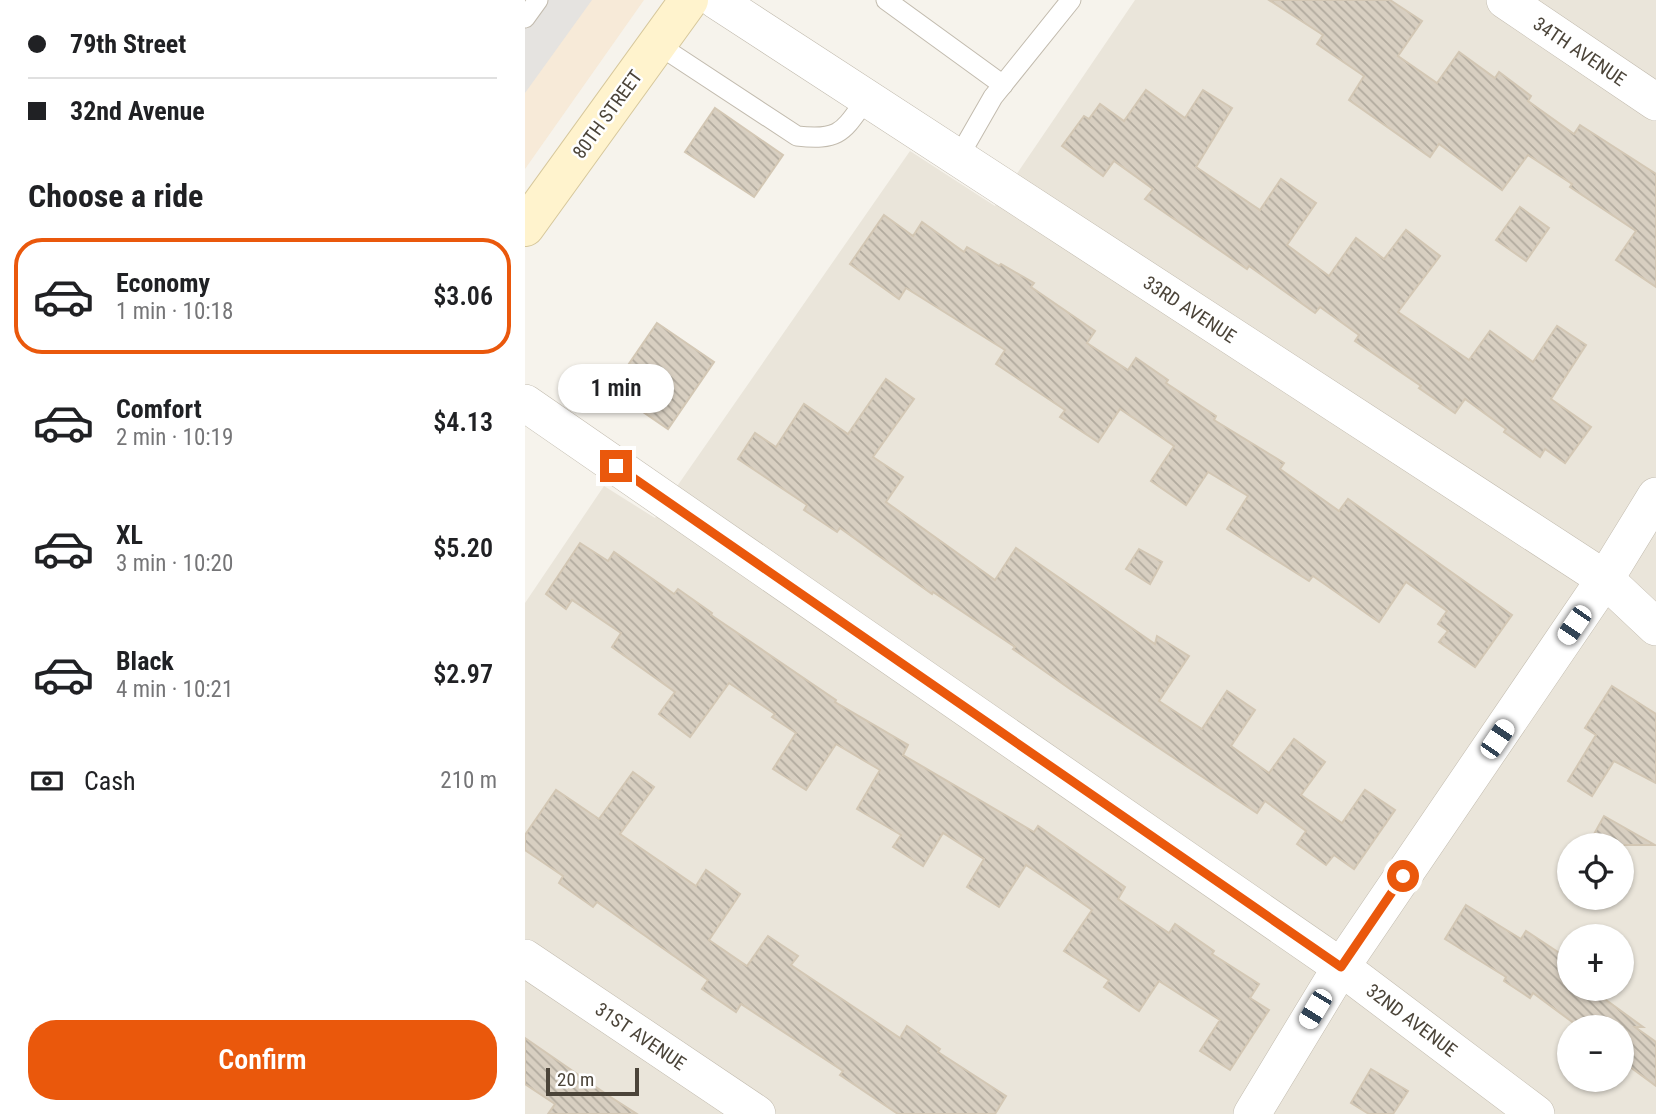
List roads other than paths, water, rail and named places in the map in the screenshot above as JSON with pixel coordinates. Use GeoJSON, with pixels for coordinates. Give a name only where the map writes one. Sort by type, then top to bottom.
{"type":"FeatureCollection","features":[{"type":"Feature","properties":{"kind":"street","name":"80TH STREET"},"geometry":{"type":"LineString","coordinates":[[525,227],[689,0]]}},
{"type":"Feature","properties":{"kind":"street","name":"33RD AVENUE"},"geometry":{"type":"LineString","coordinates":[[716,0],[1605,579],[1656,627]]}},
{"type":"Feature","properties":{"kind":"street","name":"34TH AVENUE"},"geometry":{"type":"LineString","coordinates":[[1505,0],[1656,102]]}},
{"type":"Feature","properties":{"kind":"street","name":"32ND AVENUE"},"geometry":{"type":"LineString","coordinates":[[525,403],[1341,967],[1537,1114]]}},
{"type":"Feature","properties":{"kind":"street"},"geometry":{"type":"LineString","coordinates":[[1252,1114],[1341,967],[1605,579],[1656,496]]}},
{"type":"Feature","properties":{"kind":"street","name":"31ST AVENUE"},"geometry":{"type":"LineString","coordinates":[[525,957],[757,1114]]}},
{"type":"Feature","properties":{"kind":"lane"},"geometry":{"type":"LineString","coordinates":[[525,18],[538,0]]}},
{"type":"Feature","properties":{"kind":"lane"},"geometry":{"type":"LineString","coordinates":[[886,0],[1003,85]]}},
{"type":"Feature","properties":{"kind":"lane"},"geometry":{"type":"LineString","coordinates":[[958,158],[993,97],[1071,0]]}},
{"type":"Feature","properties":{"kind":"lane"},"geometry":{"type":"LineString","coordinates":[[657,44],[797,136],[823,139],[845,129],[867,99]]}}]}
